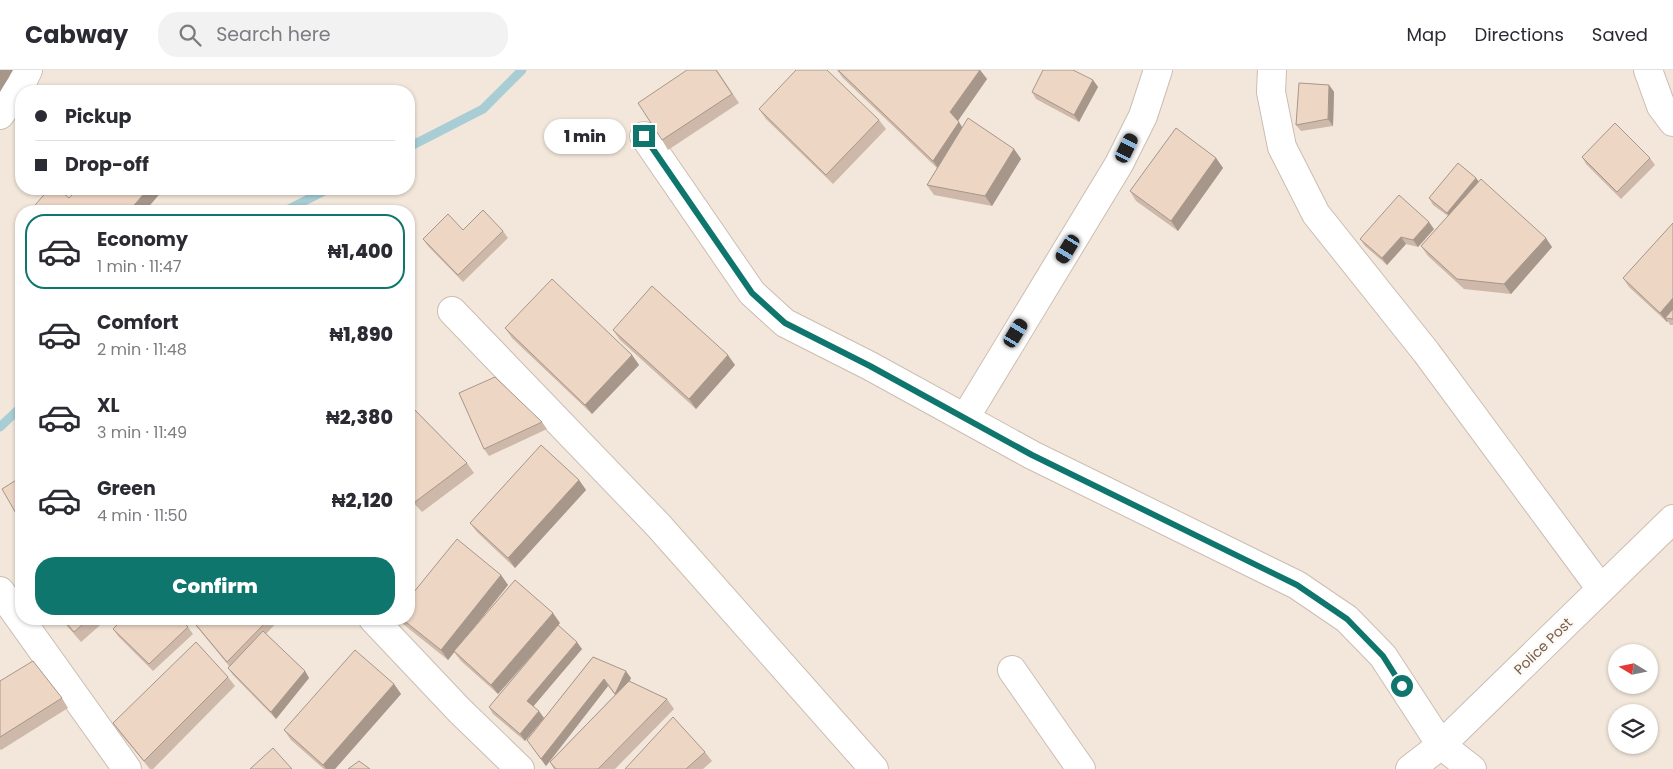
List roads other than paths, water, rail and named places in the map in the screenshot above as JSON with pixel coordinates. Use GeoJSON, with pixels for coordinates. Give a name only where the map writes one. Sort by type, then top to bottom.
{"type":"FeatureCollection","features":[{"type":"Feature","properties":{"kind":"street"},"geometry":{"type":"LineString","coordinates":[[21,85],[28,70]]}},
{"type":"Feature","properties":{"kind":"street"},"geometry":{"type":"LineString","coordinates":[[965,418],[1119,164],[1143,116],[1158,70]]}},
{"type":"Feature","properties":{"kind":"street"},"geometry":{"type":"LineString","coordinates":[[1272,70],[1272,92],[1282,147],[1316,214],[1426,352],[1601,589]]}},
{"type":"Feature","properties":{"kind":"street"},"geometry":{"type":"LineString","coordinates":[[1648,70],[1661,106],[1673,122]]}},
{"type":"Feature","properties":{"kind":"street"},"geometry":{"type":"LineString","coordinates":[[0,115],[15,94]]}},
{"type":"Feature","properties":{"kind":"street"},"geometry":{"type":"LineString","coordinates":[[644,136],[752,293],[785,323],[1032,455],[1297,585],[1347,619],[1383,656],[1441,745],[1472,769]]}},
{"type":"Feature","properties":{"kind":"street"},"geometry":{"type":"LineString","coordinates":[[452,311],[658,525],[874,769]]}},
{"type":"Feature","properties":{"kind":"street","name":"Police Post"},"geometry":{"type":"LineString","coordinates":[[1410,769],[1441,745],[1601,589],[1669,531]]}},
{"type":"Feature","properties":{"kind":"street"},"geometry":{"type":"LineString","coordinates":[[0,591],[15,612]]}},
{"type":"Feature","properties":{"kind":"street"},"geometry":{"type":"LineString","coordinates":[[24,625],[127,769]]}},
{"type":"Feature","properties":{"kind":"street"},"geometry":{"type":"LineString","coordinates":[[379,625],[460,711],[520,769]]}},
{"type":"Feature","properties":{"kind":"street"},"geometry":{"type":"LineString","coordinates":[[1012,670],[1081,769]]}},
{"type":"Feature","properties":{"kind":"waterway"},"geometry":{"type":"LineString","coordinates":[[415,144],[483,109],[522,70]]}},
{"type":"Feature","properties":{"kind":"waterway"},"geometry":{"type":"LineString","coordinates":[[297,205],[316,195]]}},
{"type":"Feature","properties":{"kind":"waterway"},"geometry":{"type":"LineString","coordinates":[[0,427],[15,413]]}}]}
